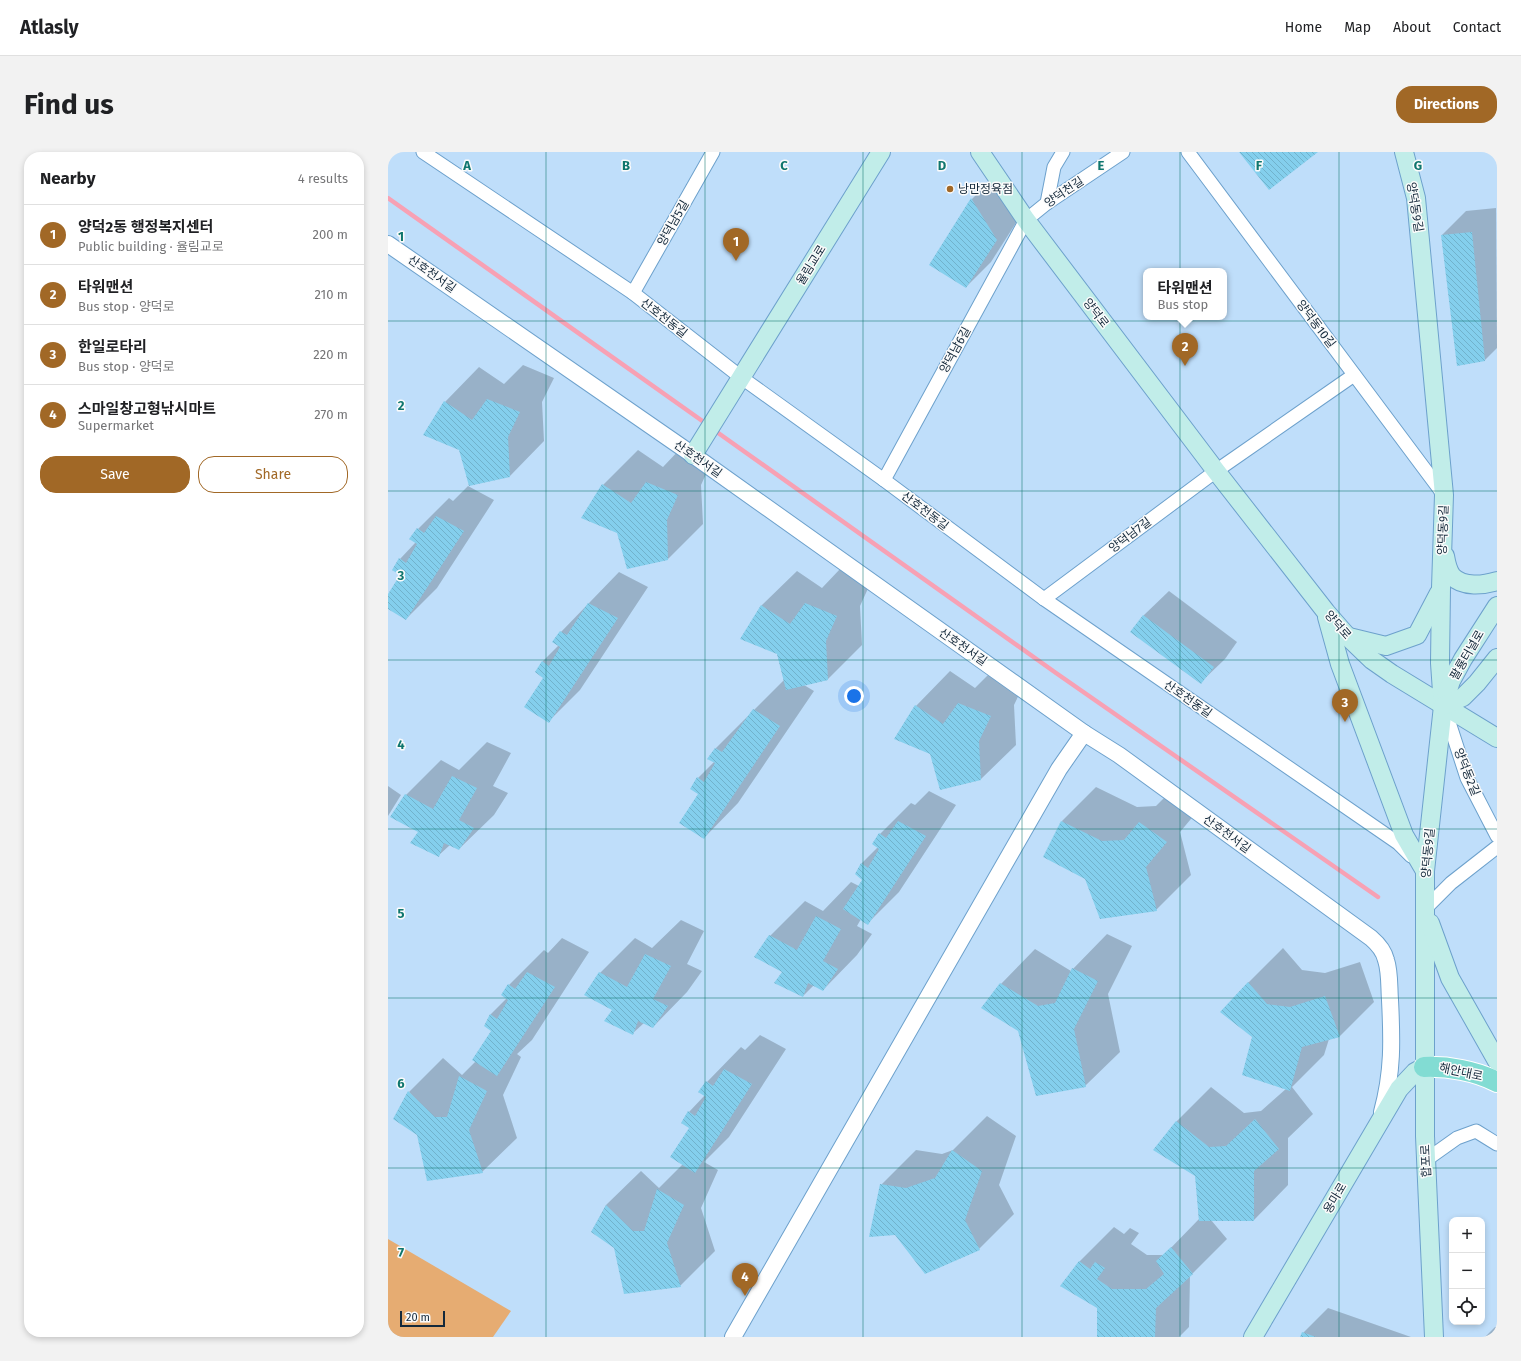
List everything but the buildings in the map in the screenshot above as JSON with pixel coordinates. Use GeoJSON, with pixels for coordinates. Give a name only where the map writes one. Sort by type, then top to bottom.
{"type":"FeatureCollection","features":[{"type":"Feature","properties":{"kind":"main road","name":"율림교로"},"geometry":{"type":"LineString","coordinates":[[693,455],[881,152]]}},
{"type":"Feature","properties":{"kind":"main road","name":"양덕로"},"geometry":{"type":"LineString","coordinates":[[980,152],[1026,220],[1216,470],[1326,612],[1347,636],[1372,660],[1443,706],[1497,738]]}},
{"type":"Feature","properties":{"kind":"main road","name":"양덕동9길"},"geometry":{"type":"LineString","coordinates":[[1404,152],[1416,198],[1444,496],[1440,663],[1443,706],[1425,871],[1424,986]]}},
{"type":"Feature","properties":{"kind":"main road"},"geometry":{"type":"LineString","coordinates":[[1442,544],[1447,565],[1452,576],[1460,582],[1486,584],[1497,581]]}},
{"type":"Feature","properties":{"kind":"main road"},"geometry":{"type":"LineString","coordinates":[[1347,636],[1386,646],[1417,635],[1441,588]]}},
{"type":"Feature","properties":{"kind":"main road","name":"팔룡터널로"},"geometry":{"type":"LineString","coordinates":[[1443,706],[1451,681],[1463,659],[1497,606]]}},
{"type":"Feature","properties":{"kind":"main road"},"geometry":{"type":"LineString","coordinates":[[1326,612],[1340,664],[1404,835],[1425,871]]}},
{"type":"Feature","properties":{"kind":"main road","name":"팔룡터널로"},"geometry":{"type":"LineString","coordinates":[[1443,706],[1463,697],[1477,684],[1497,658]]}},
{"type":"Feature","properties":{"kind":"main road"},"geometry":{"type":"LineString","coordinates":[[1425,915],[1450,978],[1497,1061]]}},
{"type":"Feature","properties":{"kind":"main road","name":"합포로"},"geometry":{"type":"LineString","coordinates":[[1424,986],[1426,1160],[1434,1337]]}},
{"type":"Feature","properties":{"kind":"main road","name":"용마로"},"geometry":{"type":"LineString","coordinates":[[1253,1337],[1403,1084],[1415,1072],[1424,1067]]}},
{"type":"Feature","properties":{"kind":"main road","name":"해안대로"},"geometry":{"type":"LineString","coordinates":[[1424,1067],[1460,1070],[1484,1076],[1497,1082]]}},
{"type":"Feature","properties":{"kind":"street","name":"산호천동길"},"geometry":{"type":"LineString","coordinates":[[423,152],[632,293],[742,378],[884,480],[1044,599],[1398,843],[1425,871]]}},
{"type":"Feature","properties":{"kind":"street","name":"양덕남5길"},"geometry":{"type":"LineString","coordinates":[[632,293],[713,152]]}},
{"type":"Feature","properties":{"kind":"street"},"geometry":{"type":"LineString","coordinates":[[1046,203],[1054,167],[1062,152]]}},
{"type":"Feature","properties":{"kind":"street","name":"양덕천길"},"geometry":{"type":"LineString","coordinates":[[1026,220],[1046,203],[1123,152]]}},
{"type":"Feature","properties":{"kind":"street","name":"양덕동10길"},"geometry":{"type":"LineString","coordinates":[[1188,152],[1444,496]]}},
{"type":"Feature","properties":{"kind":"street","name":"양덕남6길"},"geometry":{"type":"LineString","coordinates":[[884,480],[1026,220]]}},
{"type":"Feature","properties":{"kind":"street","name":"산호천서길"},"geometry":{"type":"LineString","coordinates":[[388,244],[693,455],[1084,733],[1119,755],[1371,938],[1380,948],[1388,968],[1392,1050],[1391,1068],[1385,1101],[1375,1131]]}},
{"type":"Feature","properties":{"kind":"street"},"geometry":{"type":"LineString","coordinates":[[1216,470],[1354,375]]}},
{"type":"Feature","properties":{"kind":"street","name":"양덕남7길"},"geometry":{"type":"LineString","coordinates":[[1044,599],[1216,470]]}},
{"type":"Feature","properties":{"kind":"street","name":"양덕동2길"},"geometry":{"type":"LineString","coordinates":[[1443,706],[1467,778],[1497,836]]}},
{"type":"Feature","properties":{"kind":"street"},"geometry":{"type":"LineString","coordinates":[[733,1337],[1059,769],[1084,733]]}},
{"type":"Feature","properties":{"kind":"street"},"geometry":{"type":"LineString","coordinates":[[1425,915],[1451,883],[1497,847]]}},
{"type":"Feature","properties":{"kind":"street"},"geometry":{"type":"LineString","coordinates":[[1426,1160],[1458,1138],[1476,1131],[1497,1144]]}},
{"type":"Feature","properties":{"kind":"shaded area"},"geometry":{"type":"Polygon","coordinates":[[[388,1239],[511,1311],[493,1337],[388,1337],[388,1239]]]}},
{"type":"Feature","properties":{"kind":"waterway"},"geometry":{"type":"LineString","coordinates":[[388,198],[708,425]]}},
{"type":"Feature","properties":{"kind":"waterway"},"geometry":{"type":"LineString","coordinates":[[714,430],[1056,673],[1378,897]]}},
{"type":"Feature","properties":{"kind":"place","name":"낭만정육점"},"geometry":{"type":"Point","coordinates":[950,189]}},
{"type":"Feature","properties":{"kind":"place","name":"양덕2동 행정복지센터"},"geometry":{"type":"Point","coordinates":[736,261]}},
{"type":"Feature","properties":{"kind":"place","name":"타워맨션"},"geometry":{"type":"Point","coordinates":[1185,366]}},
{"type":"Feature","properties":{"kind":"place","name":"한일로타리"},"geometry":{"type":"Point","coordinates":[1345,722]}},
{"type":"Feature","properties":{"kind":"place","name":"스마일창고형낚시마트"},"geometry":{"type":"Point","coordinates":[745,1296]}}]}
